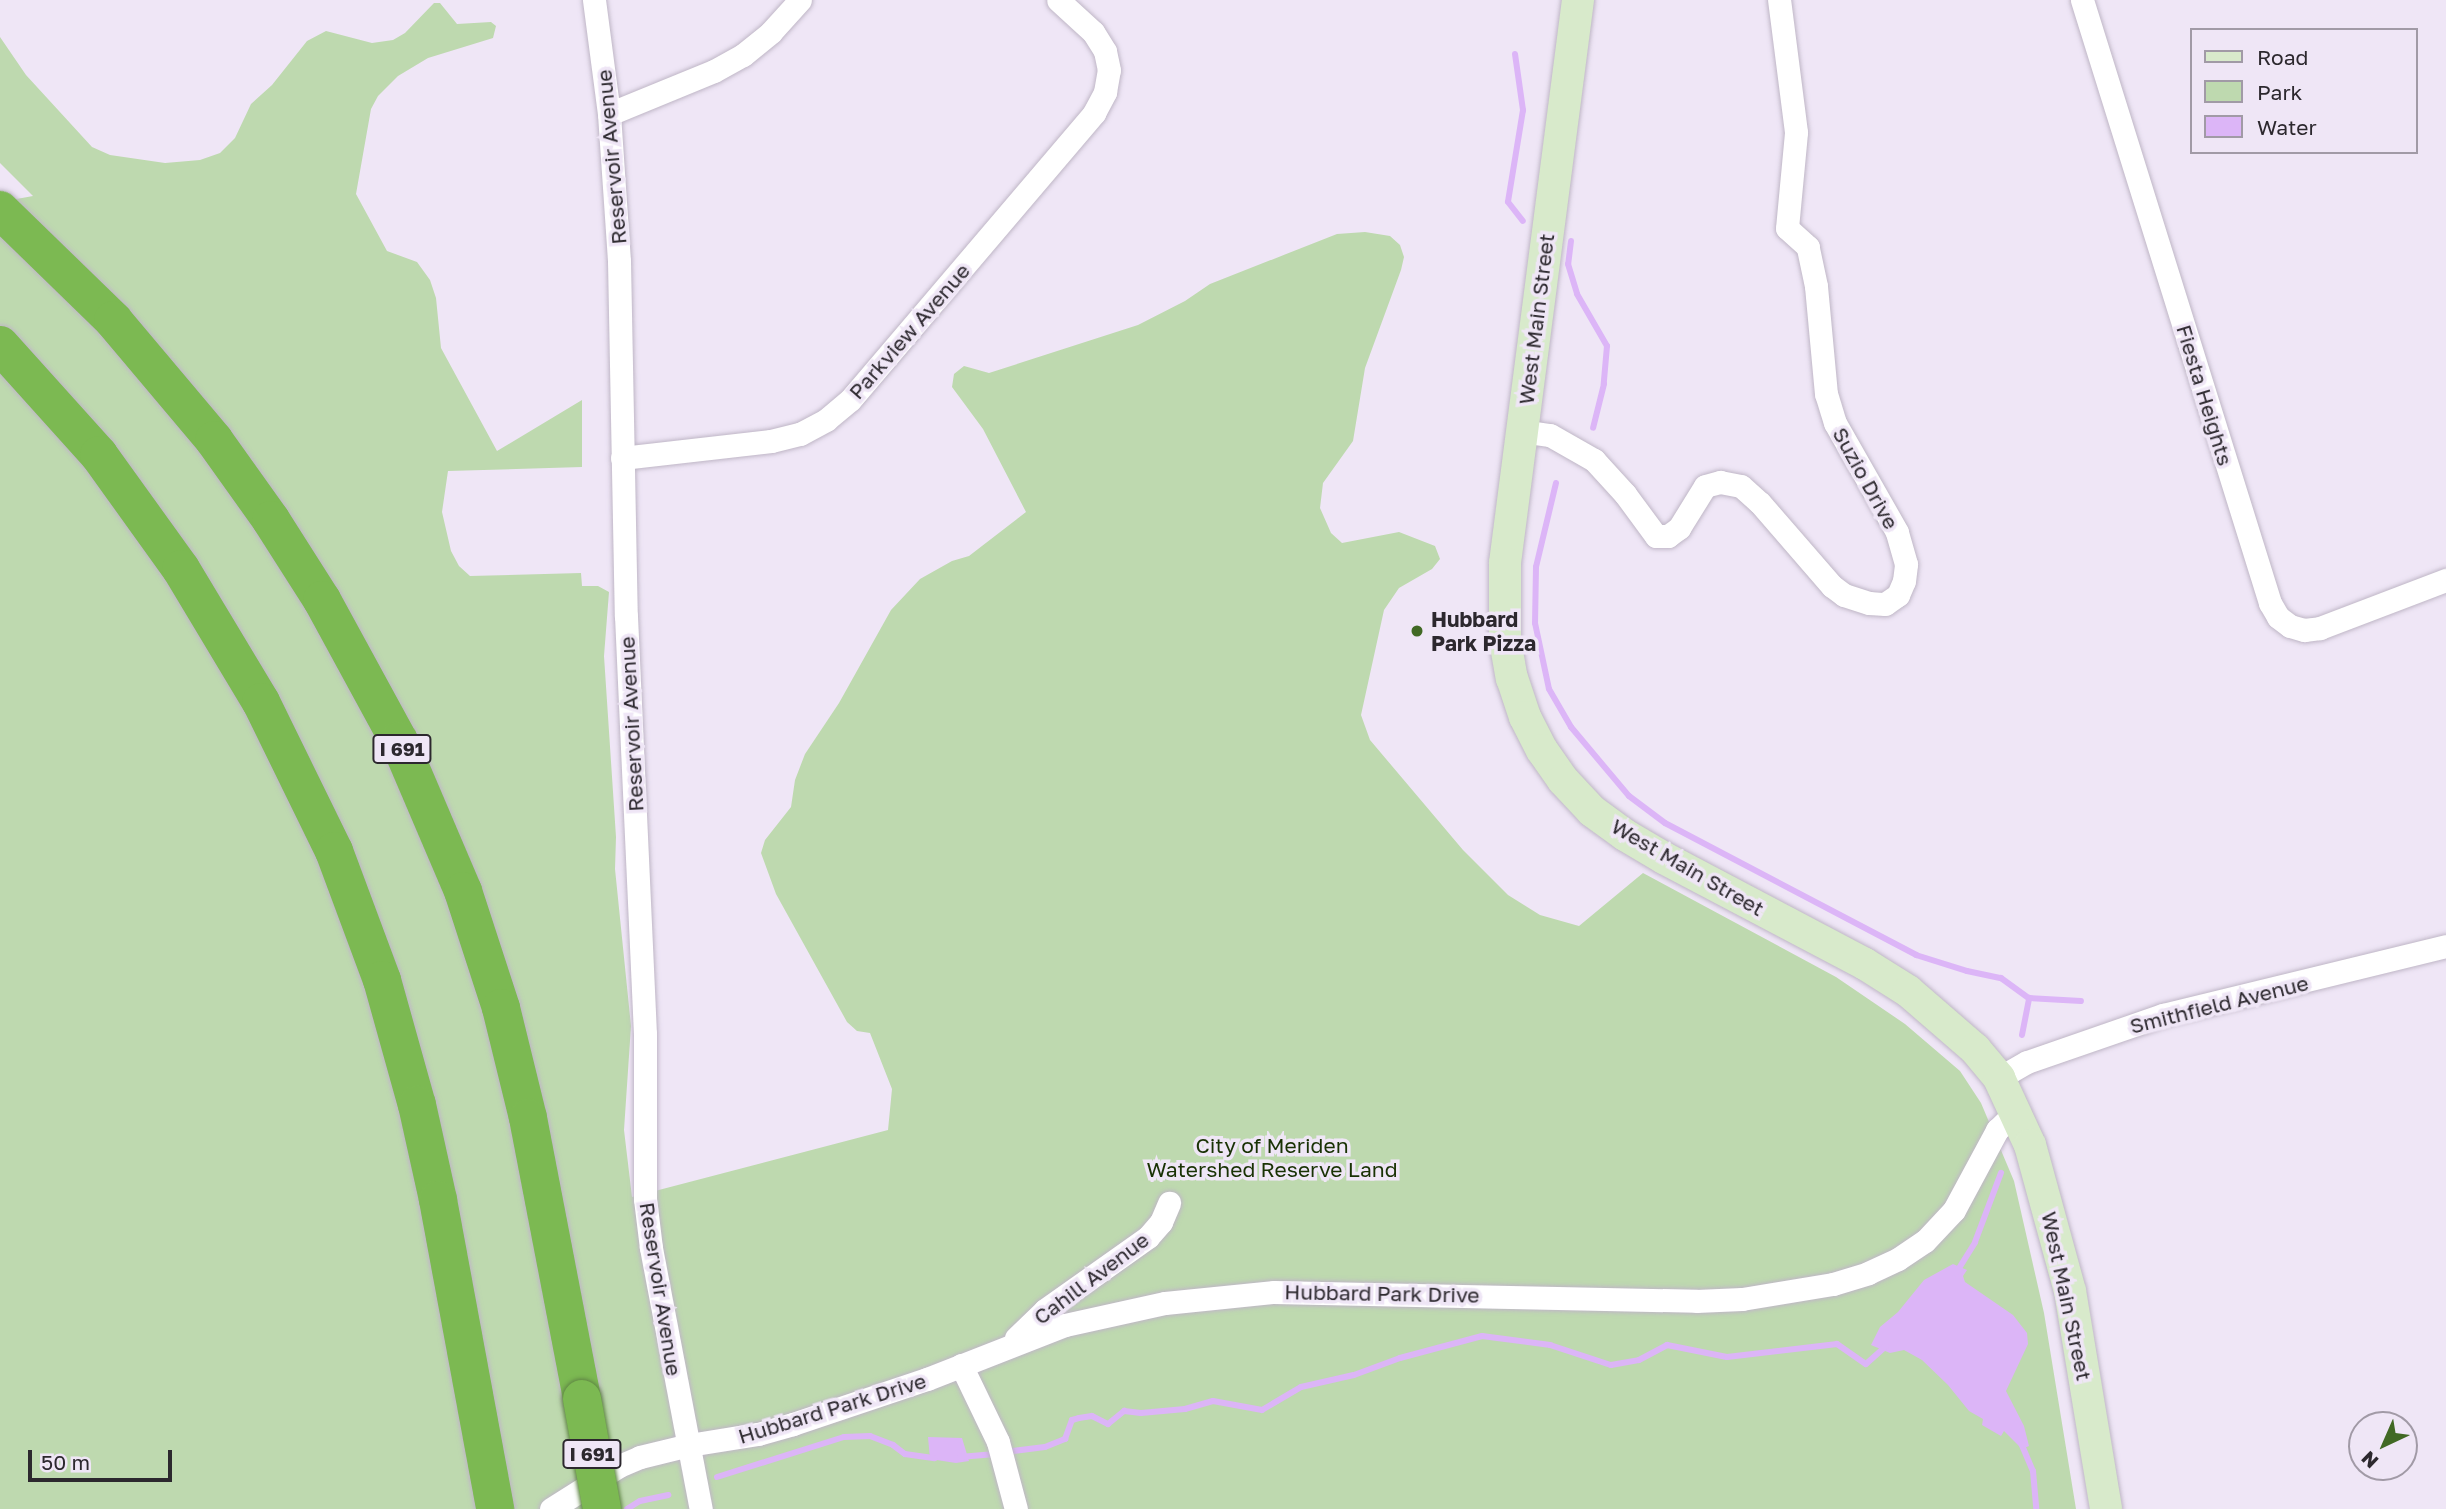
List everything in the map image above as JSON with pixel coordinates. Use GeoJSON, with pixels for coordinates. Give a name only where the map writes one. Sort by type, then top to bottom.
{"type":"FeatureCollection","features":[{"type":"Feature","properties":{"kind":"highway","name":"I 691"},"geometry":{"type":"LineString","coordinates":[[0,210],[113,320],[214,440],[323,600],[399,741],[463,891],[501,1008],[533,1142],[603,1509]]}},
{"type":"Feature","properties":{"kind":"highway"},"geometry":{"type":"LineString","coordinates":[[0,345],[83,437],[162,541],[243,669],[318,813],[370,946],[409,1073],[438,1200],[495,1509]]}},
{"type":"Feature","properties":{"kind":"main road","name":"West Main Street"},"geometry":{"type":"LineString","coordinates":[[1578,0],[1505,563],[1505,640],[1512,678],[1525,717],[1542,750],[1563,780],[1592,811],[1625,835],[1866,964],[1908,991],[1975,1049],[1998,1078],[2017,1111],[2040,1175],[2070,1291],[2106,1509]]}},
{"type":"Feature","properties":{"kind":"street","name":"Reservoir Avenue"},"geometry":{"type":"LineString","coordinates":[[594,0],[609,114],[619,261],[622,458],[645,1034],[645,1199],[651,1248],[701,1509]]}},
{"type":"Feature","properties":{"kind":"street"},"geometry":{"type":"LineString","coordinates":[[609,114],[714,71],[743,55],[771,32],[800,0]]}},
{"type":"Feature","properties":{"kind":"street","name":"Parkview Avenue"},"geometry":{"type":"LineString","coordinates":[[622,458],[771,441],[800,434],[826,420],[873,374],[1094,113],[1105,92],[1109,70],[1105,51],[1093,32],[1058,0]]}},
{"type":"Feature","properties":{"kind":"street","name":"Suzio Drive"},"geometry":{"type":"LineString","coordinates":[[1521,431],[1550,435],[1594,460],[1625,494],[1657,536],[1668,536],[1679,528],[1705,486],[1720,482],[1741,486],[1760,503],[1832,586],[1844,595],[1868,603],[1885,604],[1898,595],[1906,564],[1898,531],[1835,424],[1826,394],[1816,286],[1808,247],[1787,228],[1796,132],[1780,30],[1779,0]]}},
{"type":"Feature","properties":{"kind":"street","name":"Fiesta Heights"},"geometry":{"type":"LineString","coordinates":[[2082,0],[2266,590],[2278,617],[2290,626],[2304,630],[2320,628],[2446,580]]}},
{"type":"Feature","properties":{"kind":"street","name":"Smithfield Avenue"},"geometry":{"type":"LineString","coordinates":[[1998,1078],[2027,1062],[2163,1015],[2446,946]]}},
{"type":"Feature","properties":{"kind":"street","name":"Hubbard Park Drive"},"geometry":{"type":"LineString","coordinates":[[689,1445],[722,1442],[782,1427],[961,1365],[1065,1325],[1112,1313],[1218,1295],[1344,1292],[1696,1301],[1742,1299],[1833,1284],[1868,1273],[1898,1259],[1925,1241],[1954,1210],[1997,1130],[2017,1111]]}},
{"type":"Feature","properties":{"kind":"street","name":"Cahill Avenue"},"geometry":{"type":"LineString","coordinates":[[1006,1347],[1045,1310],[1148,1237],[1161,1222],[1169,1203]]}},
{"type":"Feature","properties":{"kind":"street"},"geometry":{"type":"LineString","coordinates":[[961,1365],[998,1442],[1016,1509]]}},
{"type":"Feature","properties":{"kind":"street"},"geometry":{"type":"LineString","coordinates":[[551,1509],[619,1466],[659,1451],[689,1445]]}},
{"type":"Feature","properties":{"kind":"green space","name":"City of Meriden Watershed Reserve Land"},"geometry":{"type":"Polygon","coordinates":[[[434,3],[440,3],[457,24],[491,22],[496,26],[493,38],[428,58],[398,76],[378,96],[371,109],[356,194],[387,251],[417,262],[430,280],[436,298],[441,348],[497,451],[582,400],[582,467],[448,471],[442,512],[451,551],[459,566],[470,576],[581,573],[582,586],[598,586],[609,592],[604,656],[616,837],[615,869],[631,1026],[624,1130],[632,1197],[888,1130],[892,1089],[870,1033],[857,1031],[847,1022],[776,894],[761,853],[765,840],[791,807],[795,780],[805,754],[839,703],[891,610],[920,579],[952,561],[969,556],[1026,512],[983,429],[952,387],[954,374],[964,366],[989,373],[1138,325],[1185,301],[1210,284],[1337,234],[1365,232],[1390,236],[1400,245],[1404,257],[1401,270],[1365,368],[1353,441],[1323,483],[1320,508],[1331,533],[1342,543],[1399,532],[1435,546],[1440,559],[1432,569],[1399,588],[1384,610],[1361,715],[1370,740],[1463,850],[1508,895],[1540,915],[1579,926],[1643,873],[1836,977],[1905,1024],[1960,1071],[1981,1103],[2014,1181],[2044,1313],[2076,1509],[0,1509],[0,202],[33,196],[0,163],[0,37],[26,75],[92,147],[110,155],[165,163],[200,160],[220,153],[235,138],[251,104],[272,85],[307,41],[326,31],[372,43],[393,40],[405,33],[434,3]]]}},
{"type":"Feature","properties":{"kind":"water"},"geometry":{"type":"Polygon","coordinates":[[[1953,1264],[1967,1270],[1963,1276],[1965,1282],[2013,1315],[2027,1333],[2028,1344],[2006,1391],[2024,1426],[2029,1446],[2022,1449],[2004,1431],[2001,1436],[1982,1425],[1983,1419],[1969,1411],[1948,1385],[1922,1360],[1904,1350],[1890,1353],[1871,1345],[1880,1327],[1898,1312],[1924,1280],[1953,1264]]]}},
{"type":"Feature","properties":{"kind":"water"},"geometry":{"type":"Polygon","coordinates":[[[928,1437],[962,1438],[969,1461],[956,1463],[930,1459],[928,1437]]]}},
{"type":"Feature","properties":{"kind":"waterway"},"geometry":{"type":"LineString","coordinates":[[1515,54],[1523,110],[1508,202],[1523,221]]}},
{"type":"Feature","properties":{"kind":"waterway"},"geometry":{"type":"LineString","coordinates":[[1571,241],[1568,264],[1577,294],[1607,346],[1604,384],[1593,428]]}},
{"type":"Feature","properties":{"kind":"waterway"},"geometry":{"type":"LineString","coordinates":[[1556,483],[1536,567],[1535,623],[1549,689],[1571,727],[1629,796],[1665,823],[1916,955],[1967,971],[2001,978],[2029,998],[2081,1001]]}},
{"type":"Feature","properties":{"kind":"waterway"},"geometry":{"type":"LineString","coordinates":[[2022,1035],[2029,998]]}},
{"type":"Feature","properties":{"kind":"waterway"},"geometry":{"type":"LineString","coordinates":[[1956,1273],[1975,1242],[2001,1173]]}},
{"type":"Feature","properties":{"kind":"waterway"},"geometry":{"type":"LineString","coordinates":[[1005,1452],[1045,1447],[1065,1439],[1072,1420],[1079,1418],[1092,1416],[1108,1424],[1124,1411],[1141,1413],[1185,1409],[1213,1401],[1262,1410],[1301,1387],[1354,1375],[1400,1358],[1482,1336],[1550,1345],[1611,1365],[1639,1360],[1667,1345],[1727,1357],[1837,1344],[1866,1364],[1886,1346]]}},
{"type":"Feature","properties":{"kind":"waterway"},"geometry":{"type":"LineString","coordinates":[[717,1477],[844,1437],[870,1436],[893,1445],[905,1454],[935,1458]]}},
{"type":"Feature","properties":{"kind":"waterway"},"geometry":{"type":"LineString","coordinates":[[2021,1443],[2033,1471],[2036,1509]]}},
{"type":"Feature","properties":{"kind":"waterway"},"geometry":{"type":"LineString","coordinates":[[960,1457],[995,1454]]}},
{"type":"Feature","properties":{"kind":"waterway"},"geometry":{"type":"LineString","coordinates":[[627,1509],[640,1501],[668,1495]]}},
{"type":"Feature","properties":{"kind":"place","name":"Hubbard Park Pizza"},"geometry":{"type":"Point","coordinates":[1417,631]}}]}
